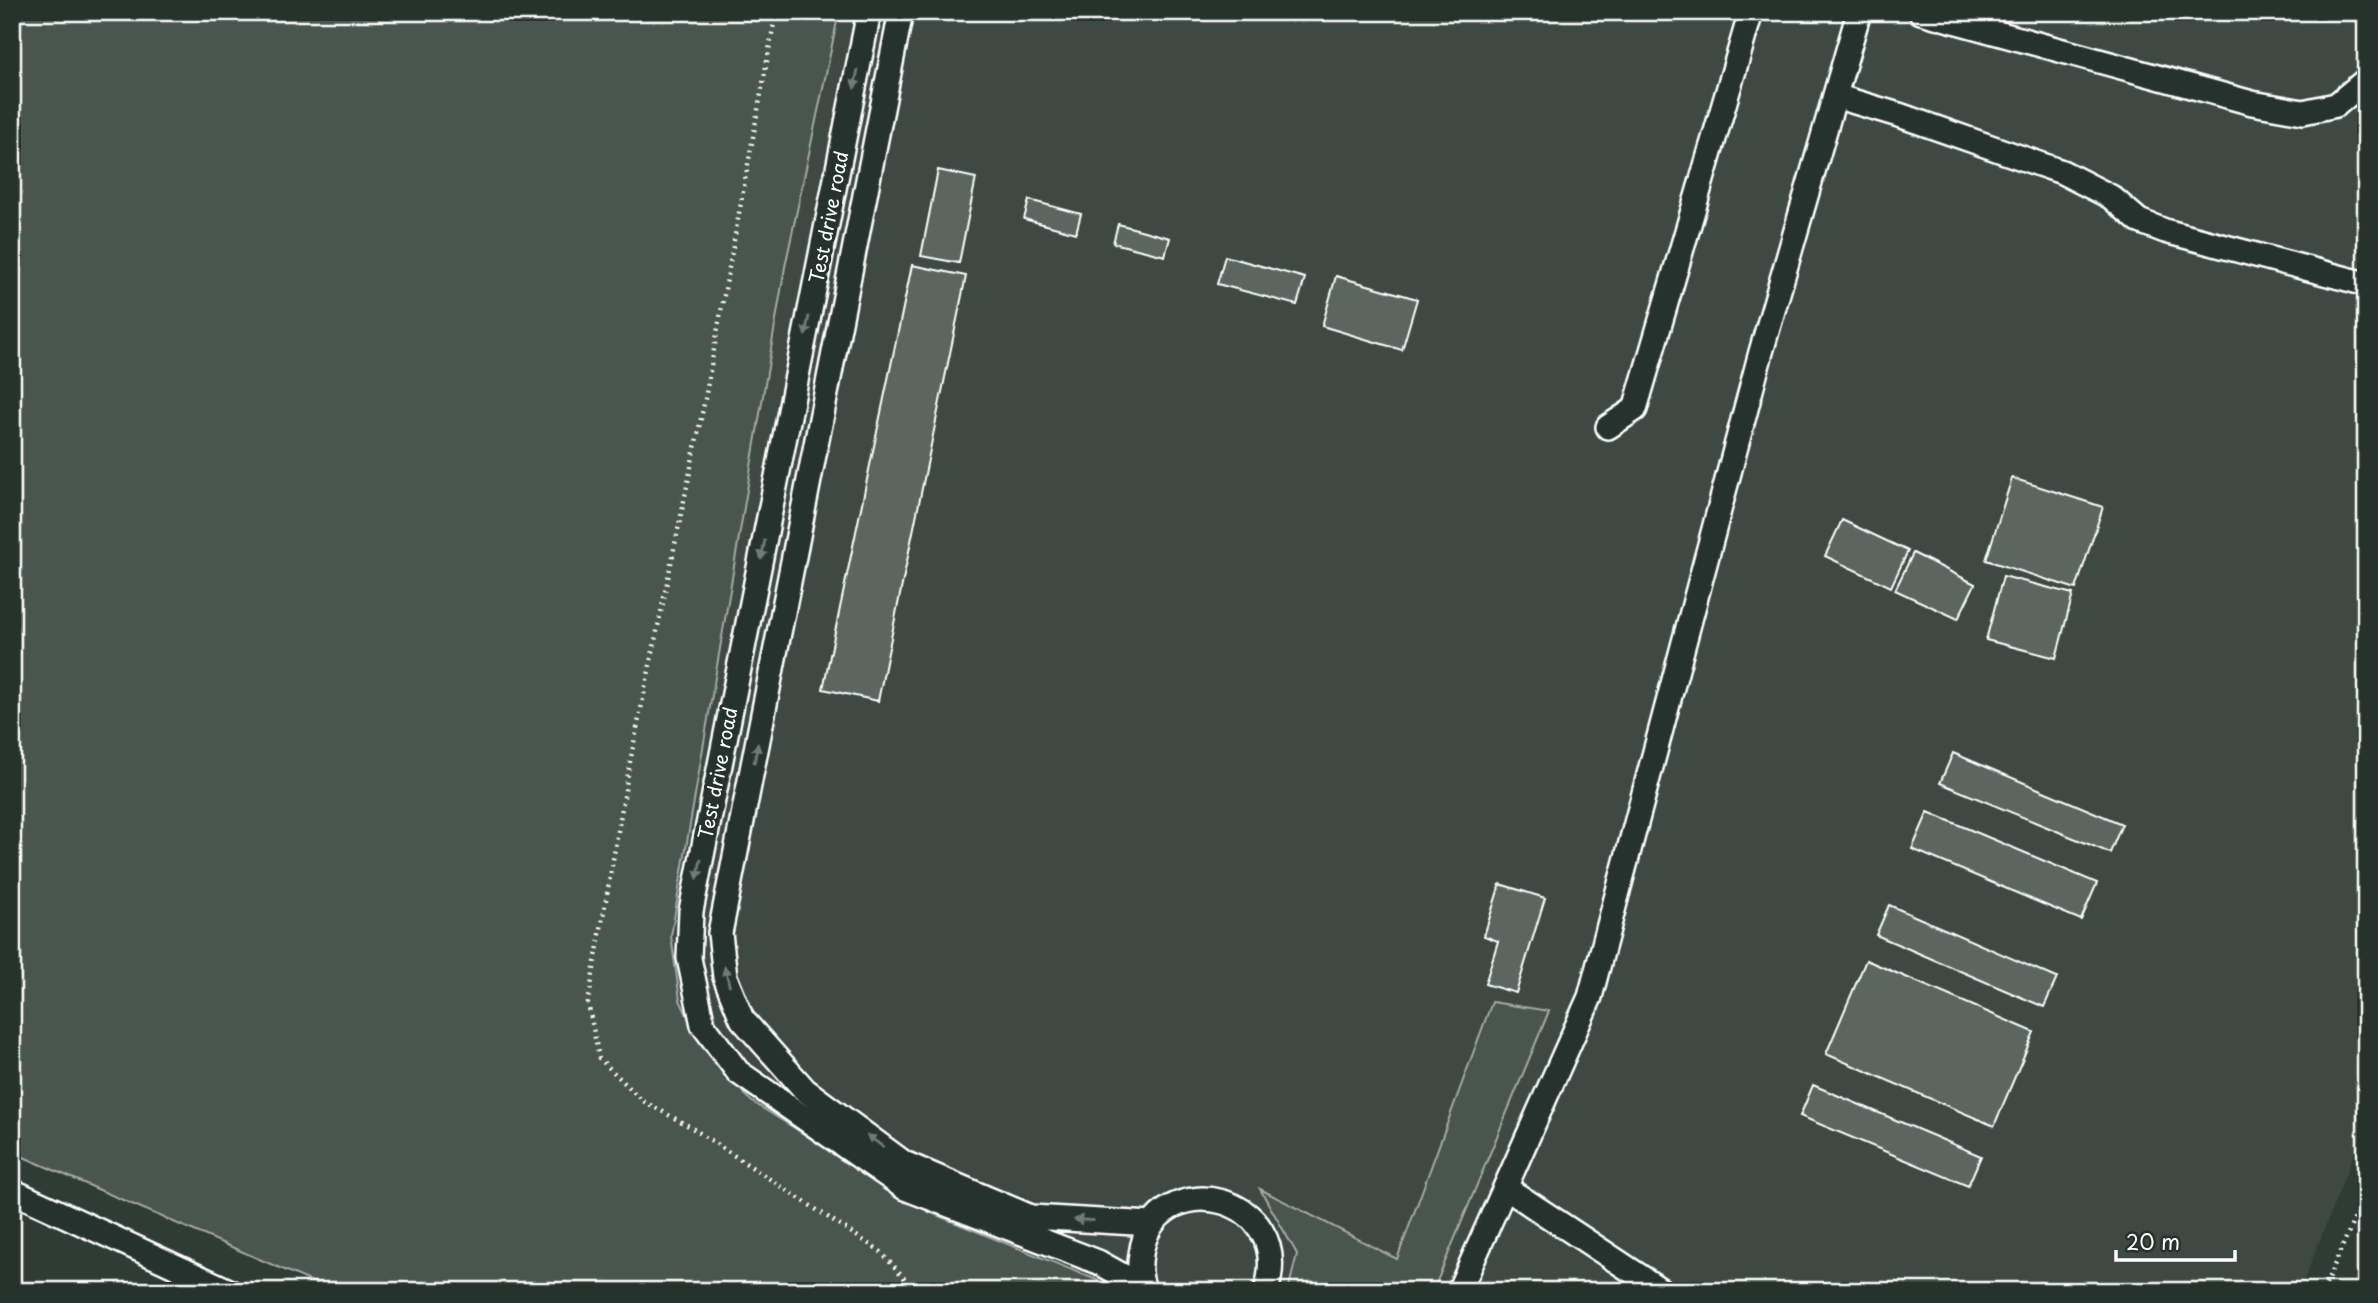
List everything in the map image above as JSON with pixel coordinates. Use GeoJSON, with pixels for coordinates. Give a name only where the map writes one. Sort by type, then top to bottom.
{"type":"FeatureCollection","features":[{"type":"Feature","properties":{"kind":"lane","name":"Test drive road"},"geometry":{"type":"LineString","coordinates":[[869,12],[691,911],[690,958],[703,1025],[738,1072],[905,1188],[1098,1262],[1144,1289]]}},
{"type":"Feature","properties":{"kind":"lane","name":"Test drive road"},"geometry":{"type":"LineString","coordinates":[[901,12],[720,933],[726,977],[742,1018],[805,1090],[904,1163],[1031,1217],[1152,1224]]}},
{"type":"Feature","properties":{"kind":"lane"},"geometry":{"type":"LineString","coordinates":[[1608,427],[1635,409],[1751,12]]}},
{"type":"Feature","properties":{"kind":"lane"},"geometry":{"type":"LineString","coordinates":[[1459,1291],[1591,997],[1723,490],[1859,12]]}},
{"type":"Feature","properties":{"kind":"lane"},"geometry":{"type":"LineString","coordinates":[[1921,12],[2252,103],[2303,112],[2336,105],[2366,80]]}},
{"type":"Feature","properties":{"kind":"lane"},"geometry":{"type":"LineString","coordinates":[[1835,96],[1902,116],[2062,172],[2111,197],[2139,221],[2165,231],[2366,284]]}},
{"type":"Feature","properties":{"kind":"lane"},"geometry":{"type":"LineString","coordinates":[[1506,1188],[1662,1291]]}},
{"type":"Feature","properties":{"kind":"lane"},"geometry":{"type":"LineString","coordinates":[[12,1191],[229,1291]]}},
{"type":"Feature","properties":{"kind":"lane"},"geometry":{"type":"LineString","coordinates":[[1144,1289],[1140,1254],[1142,1243],[1152,1224],[1169,1209],[1188,1200],[1210,1198],[1231,1203],[1250,1215],[1263,1232],[1270,1252],[1271,1274],[1266,1291]]}},
{"type":"Feature","properties":{"kind":"path"},"geometry":{"type":"LineString","coordinates":[[2323,1291],[2366,1192]]}},
{"type":"Feature","properties":{"kind":"shaded area"},"geometry":{"type":"Polygon","coordinates":[[[12,12],[839,12],[785,267],[671,936],[680,1000],[702,1047],[751,1101],[929,1212],[1124,1291],[333,1291],[12,1152],[12,12]]]}},
{"type":"Feature","properties":{"kind":"shaded area"},"geometry":{"type":"Polygon","coordinates":[[[839,12],[2366,12],[2366,1123],[2300,1291],[1471,1291],[1397,1260],[1262,1190],[1297,1254],[1288,1291],[1124,1291],[929,1212],[751,1101],[702,1047],[680,1000],[671,937],[785,267],[839,12]]]}},
{"type":"Feature","properties":{"kind":"shaded area"},"geometry":{"type":"Polygon","coordinates":[[[1492,1002],[1549,1011],[1433,1291],[1288,1291],[1297,1254],[1260,1189],[1397,1259],[1492,1002]]]}},
{"type":"Feature","properties":{"kind":"building"},"geometry":{"type":"Polygon","coordinates":[[[938,170],[976,178],[959,263],[921,256],[938,170]]]}},
{"type":"Feature","properties":{"kind":"building"},"geometry":{"type":"Polygon","coordinates":[[[1029,200],[1081,214],[1076,233],[1024,219],[1029,200]]]}},
{"type":"Feature","properties":{"kind":"building"},"geometry":{"type":"Polygon","coordinates":[[[1118,224],[1170,238],[1165,256],[1113,243],[1118,224]]]}},
{"type":"Feature","properties":{"kind":"building"},"geometry":{"type":"Polygon","coordinates":[[[1225,256],[1305,278],[1297,305],[1217,284],[1225,256]]]}},
{"type":"Feature","properties":{"kind":"building"},"geometry":{"type":"Polygon","coordinates":[[[912,265],[966,276],[878,701],[823,689],[912,265]]]}},
{"type":"Feature","properties":{"kind":"building"},"geometry":{"type":"Polygon","coordinates":[[[1336,276],[1417,299],[1402,350],[1322,326],[1336,276]]]}},
{"type":"Feature","properties":{"kind":"building"},"geometry":{"type":"Polygon","coordinates":[[[2012,478],[2103,507],[2076,589],[1986,560],[2012,478]]]}},
{"type":"Feature","properties":{"kind":"building"},"geometry":{"type":"Polygon","coordinates":[[[1842,520],[1908,551],[1891,587],[1825,556],[1842,520]]]}},
{"type":"Feature","properties":{"kind":"building"},"geometry":{"type":"Polygon","coordinates":[[[1913,553],[1975,584],[1958,619],[1895,590],[1913,553]]]}},
{"type":"Feature","properties":{"kind":"building"},"geometry":{"type":"Polygon","coordinates":[[[2003,576],[2073,594],[2056,658],[1986,640],[2003,576]]]}},
{"type":"Feature","properties":{"kind":"building"},"geometry":{"type":"Polygon","coordinates":[[[1953,753],[2122,824],[2110,853],[1940,783],[1953,753]]]}},
{"type":"Feature","properties":{"kind":"building"},"geometry":{"type":"Polygon","coordinates":[[[1928,812],[2097,883],[2081,920],[1912,849],[1928,812]]]}},
{"type":"Feature","properties":{"kind":"building"},"geometry":{"type":"Polygon","coordinates":[[[1500,884],[1545,898],[1516,993],[1485,984],[1498,941],[1484,936],[1500,884]]]}},
{"type":"Feature","properties":{"kind":"building"},"geometry":{"type":"Polygon","coordinates":[[[1889,905],[2057,978],[2044,1007],[1876,935],[1889,905]]]}},
{"type":"Feature","properties":{"kind":"building"},"geometry":{"type":"Polygon","coordinates":[[[1866,960],[2034,1032],[1994,1126],[1826,1054],[1866,960]]]}},
{"type":"Feature","properties":{"kind":"building"},"geometry":{"type":"Polygon","coordinates":[[[1813,1085],[1981,1156],[1968,1186],[1800,1116],[1813,1085]]]}}]}
